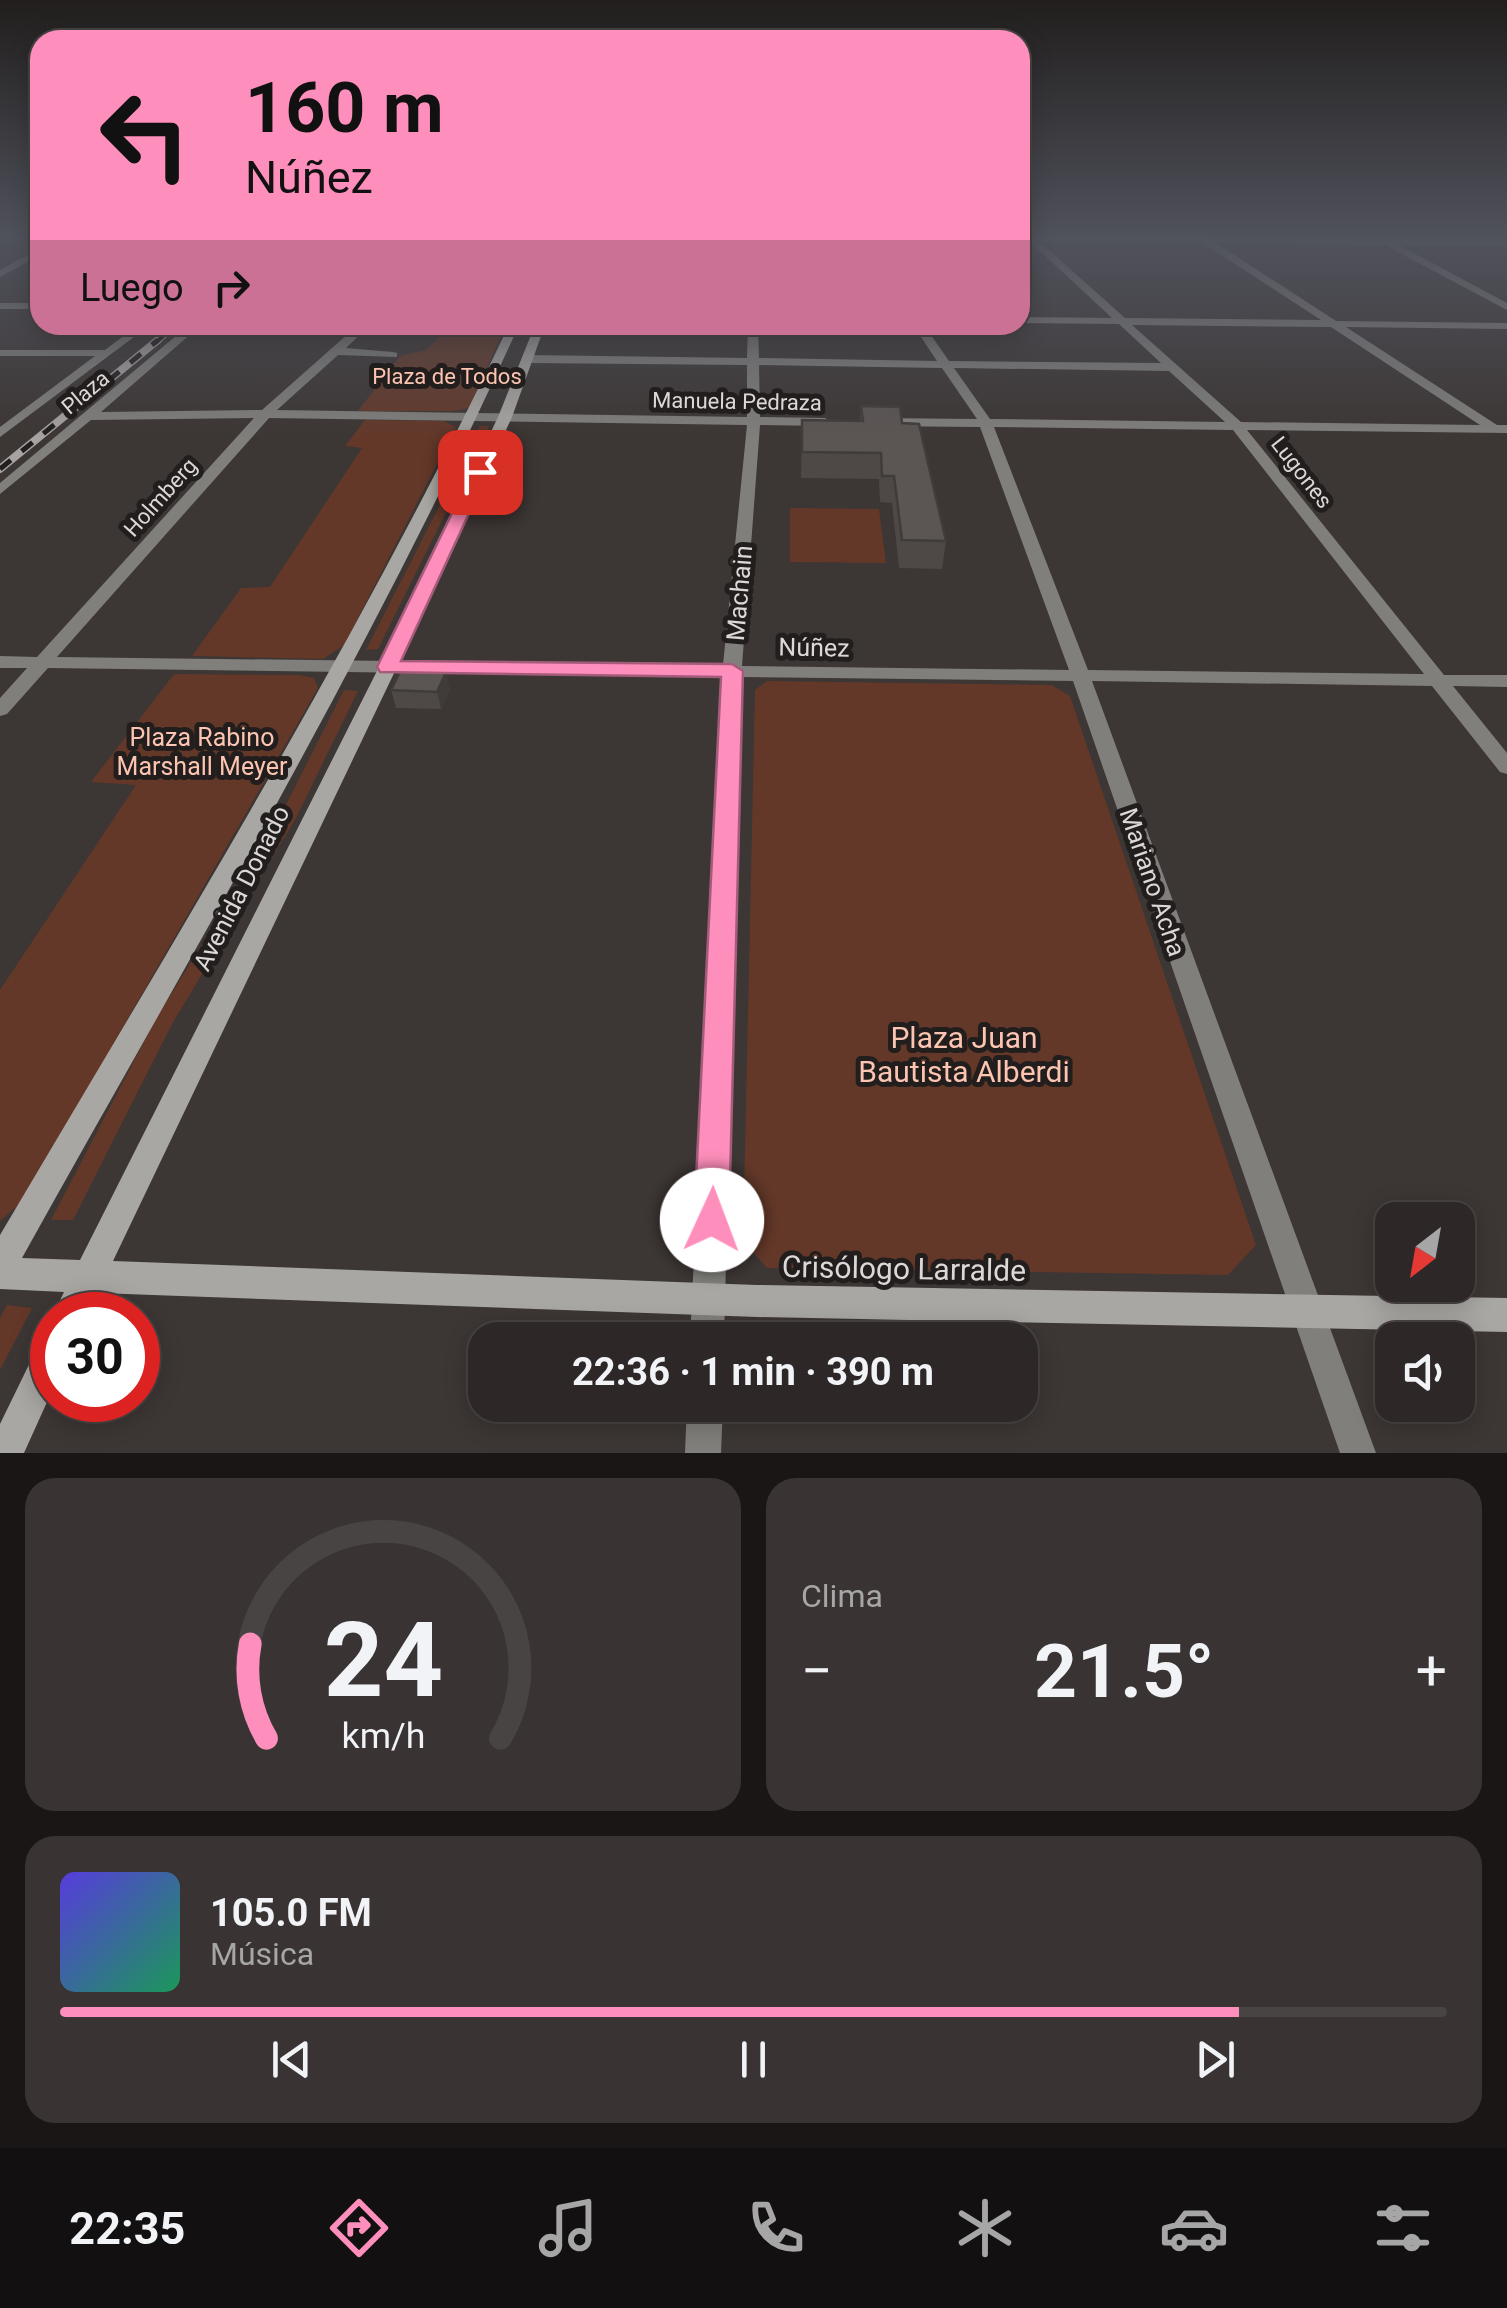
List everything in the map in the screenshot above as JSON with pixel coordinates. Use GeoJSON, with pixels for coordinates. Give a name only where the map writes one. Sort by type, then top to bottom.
{"type":"FeatureCollection","features":[{"type":"Feature","properties":{"kind":"main road"},"geometry":{"type":"LineString","coordinates":[[0,1269],[146,1008],[256,830],[345,667],[473,416],[509,335]]}},
{"type":"Feature","properties":{"kind":"main road","name":"Avenida Donado"},"geometry":{"type":"LineString","coordinates":[[81,1292],[388,667],[505,417],[537,335]]}},
{"type":"Feature","properties":{"kind":"main road","name":"Crisólogo Larralde"},"geometry":{"type":"LineString","coordinates":[[0,1269],[708,1299],[1507,1315]]}},
{"type":"Feature","properties":{"kind":"main road"},"geometry":{"type":"LineString","coordinates":[[5,1453],[30,1400]]}},
{"type":"Feature","properties":{"kind":"street","name":"Lugones"},"geometry":{"type":"LineString","coordinates":[[1100,305],[1236,424],[1507,766]]}},
{"type":"Feature","properties":{"kind":"street"},"geometry":{"type":"LineString","coordinates":[[1304,305],[1500,428],[1507,440]]}},
{"type":"Feature","properties":{"kind":"street"},"geometry":{"type":"LineString","coordinates":[[0,306],[30,306]]}},
{"type":"Feature","properties":{"kind":"street"},"geometry":{"type":"LineString","coordinates":[[1030,320],[1507,326]]}},
{"type":"Feature","properties":{"kind":"street","name":"Plaza"},"geometry":{"type":"LineString","coordinates":[[0,433],[131,335]]}},
{"type":"Feature","properties":{"kind":"street","name":"Plaza"},"geometry":{"type":"LineString","coordinates":[[0,490],[184,335]]}},
{"type":"Feature","properties":{"kind":"street","name":"Holmberg"},"geometry":{"type":"LineString","coordinates":[[0,710],[265,414],[355,335]]}},
{"type":"Feature","properties":{"kind":"street","name":"Machain"},"geometry":{"type":"LineString","coordinates":[[707,1322],[732,671],[754,421],[753,335]]}},
{"type":"Feature","properties":{"kind":"street","name":"Mariano Acha"},"geometry":{"type":"LineString","coordinates":[[926,335],[985,422],[1080,675],[1358,1453]]}},
{"type":"Feature","properties":{"kind":"street"},"geometry":{"type":"LineString","coordinates":[[336,352],[393,355]]}},
{"type":"Feature","properties":{"kind":"street"},"geometry":{"type":"LineString","coordinates":[[0,354],[108,353]]}},
{"type":"Feature","properties":{"kind":"street"},"geometry":{"type":"LineString","coordinates":[[528,360],[1171,368]]}},
{"type":"Feature","properties":{"kind":"street","name":"Manuela Pedraza"},"geometry":{"type":"LineString","coordinates":[[86,416],[265,414],[1500,428]]}},
{"type":"Feature","properties":{"kind":"street"},"geometry":{"type":"LineString","coordinates":[[0,417],[23,416]]}},
{"type":"Feature","properties":{"kind":"street","name":"Núñez"},"geometry":{"type":"LineString","coordinates":[[0,662],[1507,681]]}},
{"type":"Feature","properties":{"kind":"street"},"geometry":{"type":"LineString","coordinates":[[703,1453],[704,1422]]}},
{"type":"Feature","properties":{"kind":"green space","name":"Plaza de Todos"},"geometry":{"type":"Polygon","coordinates":[[[442,335],[502,335],[469,408],[358,411],[400,356],[426,350],[442,335]]]}},
{"type":"Feature","properties":{"kind":"green space"},"geometry":{"type":"Polygon","coordinates":[[[365,420],[444,421],[456,427],[344,645],[323,659],[192,656],[241,588],[270,587],[362,448],[345,446],[365,420]]]}},
{"type":"Feature","properties":{"kind":"green space"},"geometry":{"type":"Polygon","coordinates":[[[480,426],[489,426],[378,649],[366,650],[480,426]]]}},
{"type":"Feature","properties":{"kind":"green space"},"geometry":{"type":"Polygon","coordinates":[[[790,508],[879,509],[886,563],[790,562],[790,508]]]}},
{"type":"Feature","properties":{"kind":"green space","name":"Plaza Rabino Marshall Meyer"},"geometry":{"type":"Polygon","coordinates":[[[174,674],[299,675],[314,678],[318,688],[23,1201],[0,1221],[0,990],[136,785],[91,782],[174,674]]]}},
{"type":"Feature","properties":{"kind":"green space","name":"Plaza Juan Bautista Alberdi"},"geometry":{"type":"Polygon","coordinates":[[[767,681],[1051,685],[1070,696],[1256,1245],[1228,1275],[767,1268],[743,1241],[755,690],[767,681]]]}},
{"type":"Feature","properties":{"kind":"green space"},"geometry":{"type":"Polygon","coordinates":[[[344,690],[358,691],[296,818],[172,1024],[73,1220],[51,1220],[158,1015],[270,836],[344,690]]]}},
{"type":"Feature","properties":{"kind":"green space"},"geometry":{"type":"Polygon","coordinates":[[[7,1305],[30,1308],[0,1370],[0,1318],[7,1305]]]}},
{"type":"Feature","properties":{"kind":"building"},"geometry":{"type":"Polygon","coordinates":[[[861,406],[900,407],[902,423],[919,424],[946,541],[902,540],[894,476],[882,476],[881,453],[802,452],[802,420],[863,421],[861,406]]]}},
{"type":"Feature","properties":{"kind":"building"},"geometry":{"type":"Polygon","coordinates":[[[401,670],[446,672],[437,692],[391,690],[401,670]]]}},
{"type":"Feature","properties":{"kind":"railway"},"geometry":{"type":"LineString","coordinates":[[155,343],[165,335]]}},
{"type":"Feature","properties":{"kind":"railway"},"geometry":{"type":"LineString","coordinates":[[0,469],[158,340]]}},
{"type":"Feature","properties":{"kind":"route"},"geometry":{"type":"LineString","coordinates":[[480,472],[388,667],[732,671],[712,1220]]}}]}
